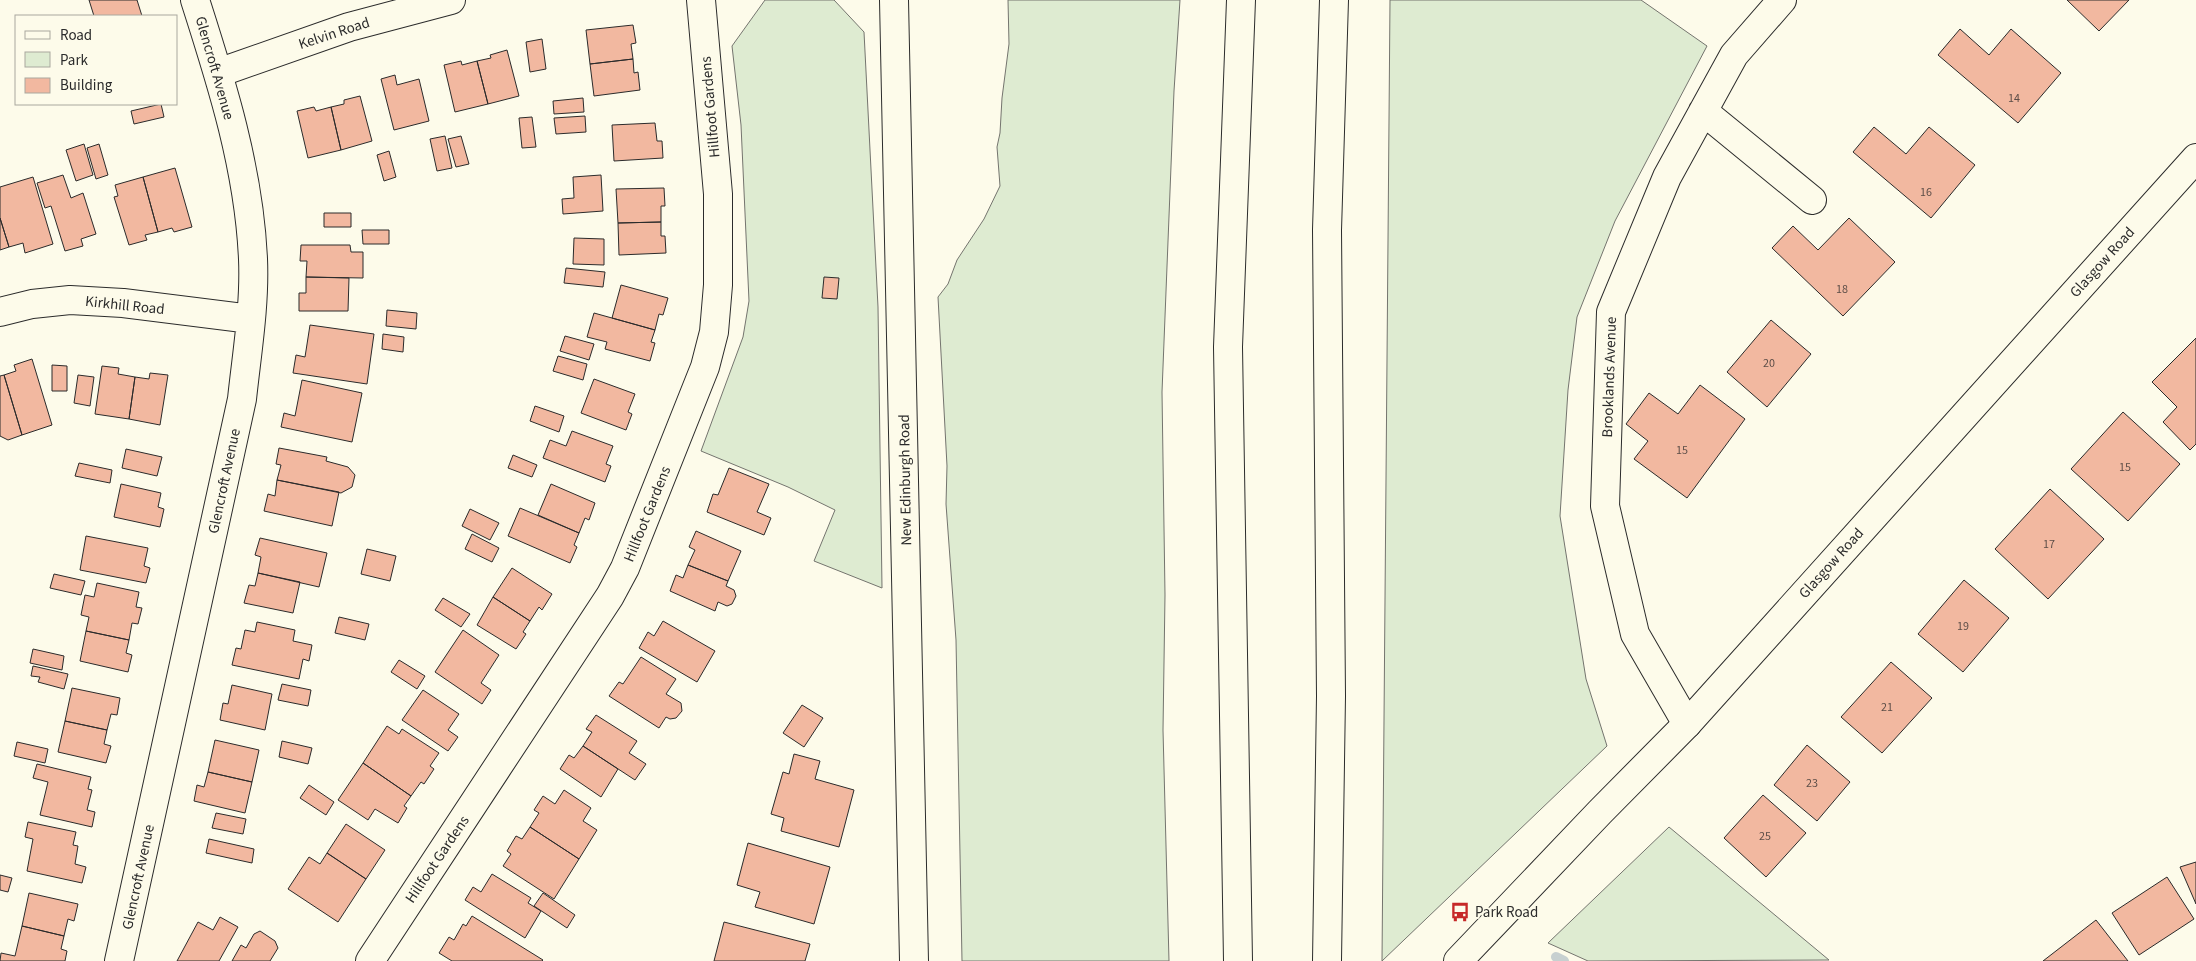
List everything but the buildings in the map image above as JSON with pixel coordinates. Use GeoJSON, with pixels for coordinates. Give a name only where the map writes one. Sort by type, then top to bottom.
{"type":"FeatureCollection","features":[{"type":"Feature","properties":{"kind":"main road","name":"Glencroft Avenue"},"geometry":{"type":"LineString","coordinates":[[119,961],[242,398],[251,319],[253,260],[248,207],[241,163],[218,72],[195,0]]}},
{"type":"Feature","properties":{"kind":"main road","name":"Kelvin Road"},"geometry":{"type":"LineString","coordinates":[[218,72],[349,27],[451,0]]}},
{"type":"Feature","properties":{"kind":"main road","name":"Hillfoot Gardens"},"geometry":{"type":"LineString","coordinates":[[370,961],[610,596],[625,568],[705,367],[714,332],[718,284],[718,194],[700,0]]}},
{"type":"Feature","properties":{"kind":"main road","name":"New Edinburgh Road"},"geometry":{"type":"LineString","coordinates":[[894,0],[914,961]]}},
{"type":"Feature","properties":{"kind":"main road"},"geometry":{"type":"LineString","coordinates":[[1238,961],[1228,347],[1241,0]]}},
{"type":"Feature","properties":{"kind":"main road"},"geometry":{"type":"LineString","coordinates":[[1327,961],[1331,696],[1327,230],[1334,0]]}},
{"type":"Feature","properties":{"kind":"main road","name":"Brooklands Avenue"},"geometry":{"type":"LineString","coordinates":[[1687,724],[1635,634],[1605,506],[1611,312],[1667,177],[1703,111],[1734,55],[1782,0]]}},
{"type":"Feature","properties":{"kind":"main road"},"geometry":{"type":"LineString","coordinates":[[1703,111],[1812,200]]}},
{"type":"Feature","properties":{"kind":"main road","name":"Glasgow Road"},"geometry":{"type":"LineString","coordinates":[[1458,961],[1593,819],[1687,724],[2196,158]]}},
{"type":"Feature","properties":{"kind":"main road","name":"Kirkhill Road"},"geometry":{"type":"LineString","coordinates":[[0,312],[32,304],[70,300],[123,303],[251,319]]}},
{"type":"Feature","properties":{"kind":"green space"},"geometry":{"type":"Polygon","coordinates":[[[765,0],[834,0],[864,32],[878,307],[882,588],[814,561],[835,510],[788,487],[701,451],[743,337],[749,301],[741,125],[732,46],[765,0]]]}},
{"type":"Feature","properties":{"kind":"green space"},"geometry":{"type":"Polygon","coordinates":[[[1008,0],[1180,0],[1174,91],[1162,392],[1165,595],[1163,730],[1169,961],[962,961],[956,640],[946,504],[947,466],[938,297],[948,284],[957,260],[984,219],[1000,186],[997,147],[1009,44],[1008,0]]]}},
{"type":"Feature","properties":{"kind":"green space"},"geometry":{"type":"Polygon","coordinates":[[[1390,0],[1641,0],[1707,46],[1615,221],[1577,317],[1568,390],[1560,516],[1586,679],[1607,746],[1382,961],[1390,0]]]}},
{"type":"Feature","properties":{"kind":"green space"},"geometry":{"type":"Polygon","coordinates":[[[1669,827],[1829,960],[1588,961],[1548,943],[1669,827]]]}},
{"type":"Feature","properties":{"kind":"waterway"},"geometry":{"type":"LineString","coordinates":[[1556,957],[1564,961]]}},
{"type":"Feature","properties":{"kind":"place","name":"Park Road"},"geometry":{"type":"Point","coordinates":[1460,912]}}]}
